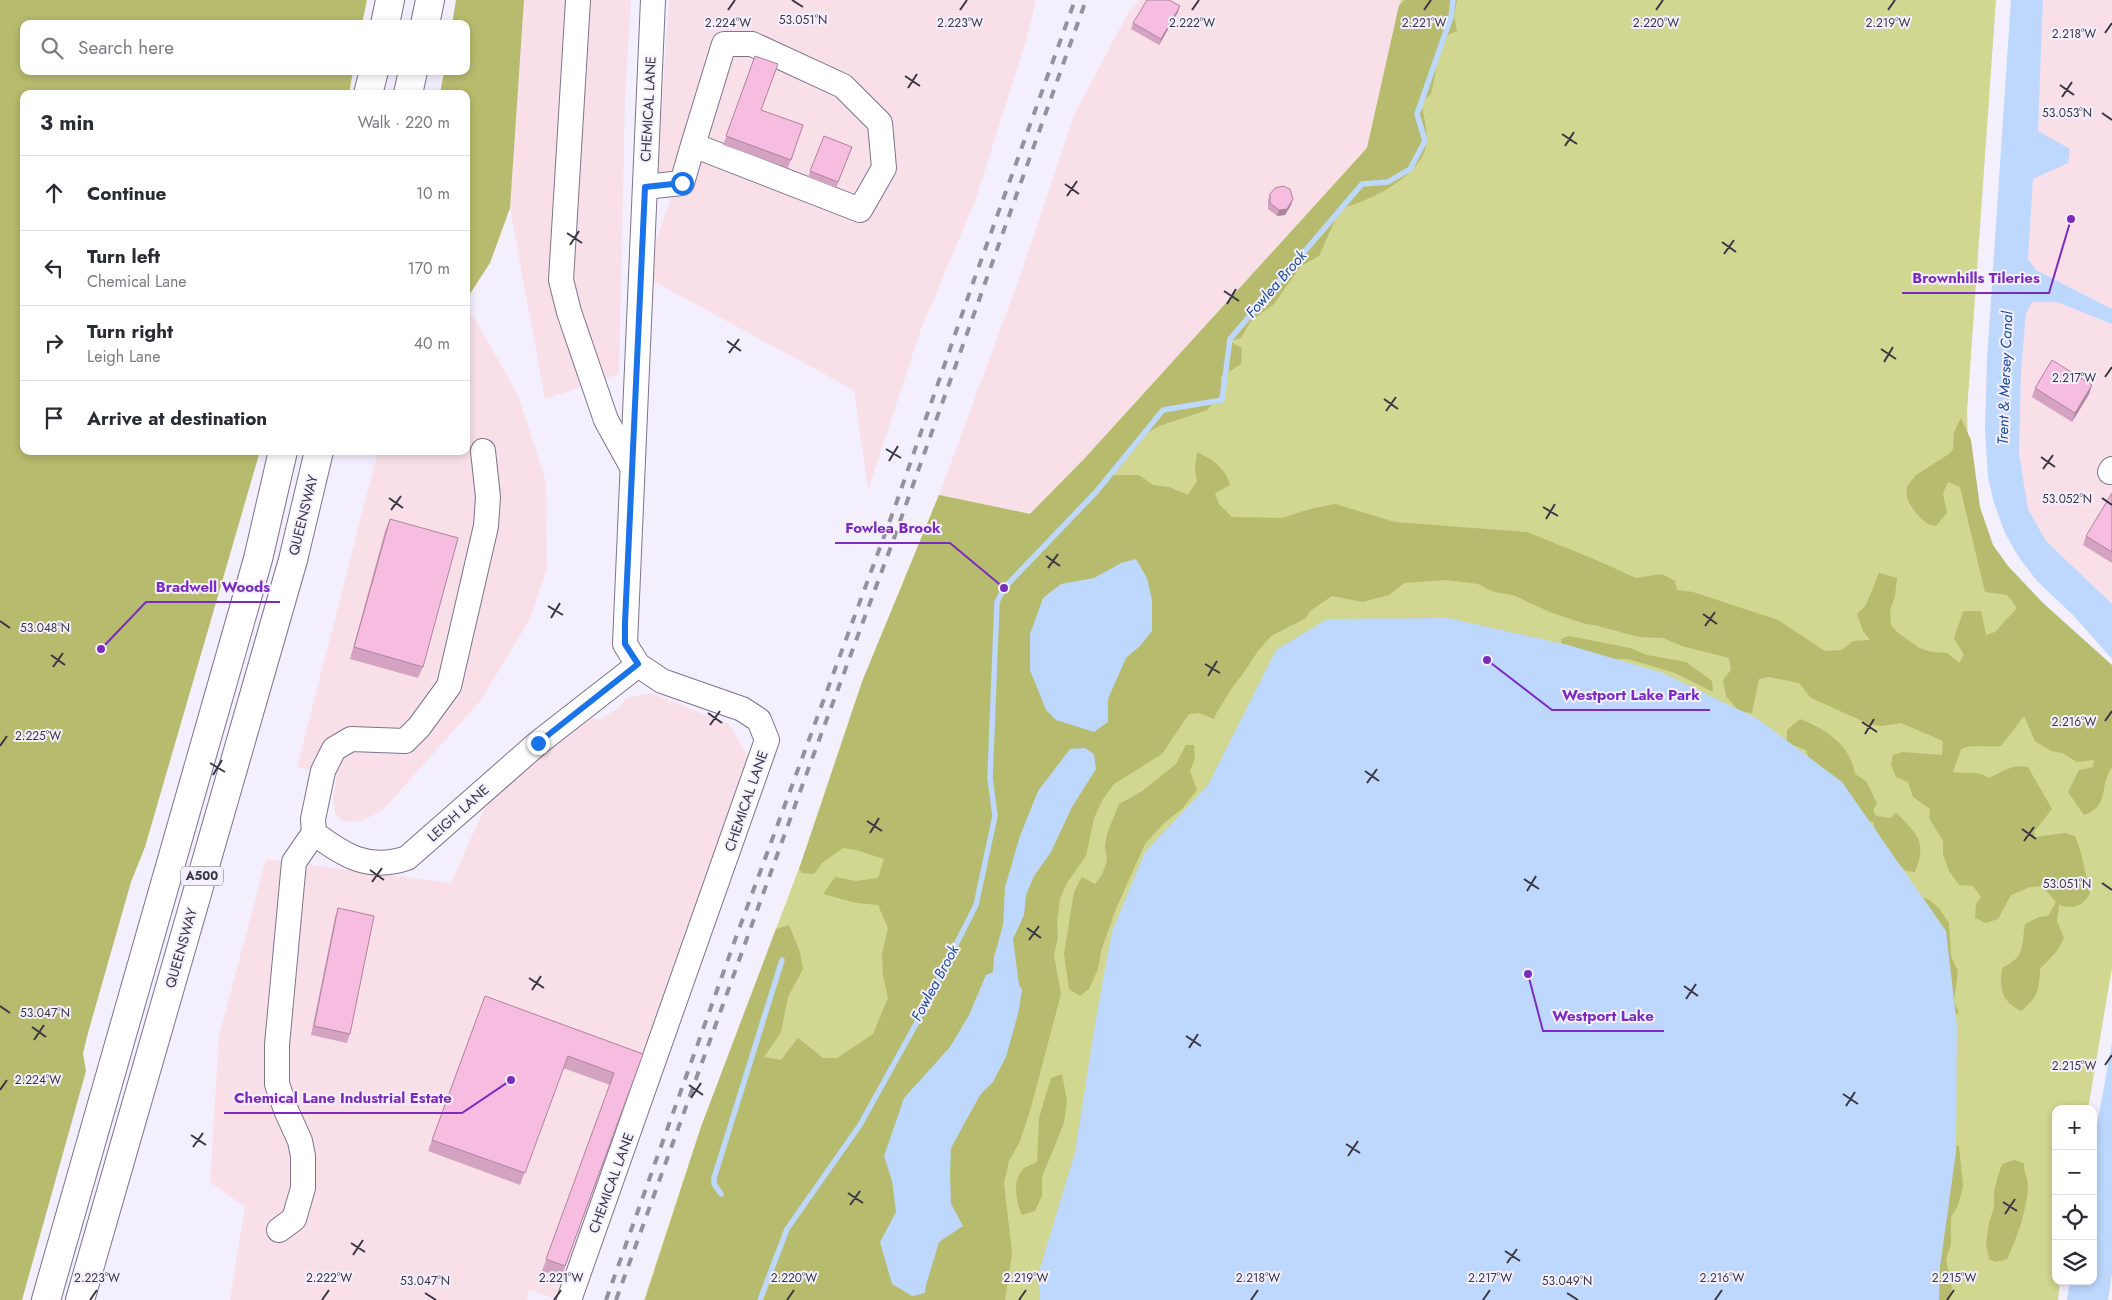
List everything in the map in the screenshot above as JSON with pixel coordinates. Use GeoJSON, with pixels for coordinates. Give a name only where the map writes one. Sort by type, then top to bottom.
{"type":"FeatureCollection","features":[{"type":"Feature","properties":{"kind":"highway"},"geometry":{"type":"LineString","coordinates":[[386,20],[390,0]]}},
{"type":"Feature","properties":{"kind":"highway"},"geometry":{"type":"LineString","coordinates":[[426,20],[430,0]]}},
{"type":"Feature","properties":{"kind":"highway"},"geometry":{"type":"LineString","coordinates":[[369,90],[373,75]]}},
{"type":"Feature","properties":{"kind":"highway"},"geometry":{"type":"LineString","coordinates":[[409,90],[413,75]]}},
{"type":"Feature","properties":{"kind":"highway","name":"A500"},"geometry":{"type":"LineString","coordinates":[[46,1300],[258,559],[283,455]]}},
{"type":"Feature","properties":{"kind":"highway","name":"QUEENSWAY"},"geometry":{"type":"LineString","coordinates":[[80,1300],[293,560],[318,455]]}},
{"type":"Feature","properties":{"kind":"street"},"geometry":{"type":"LineString","coordinates":[[578,0],[561,280],[569,312],[606,420],[632,467]]}},
{"type":"Feature","properties":{"kind":"street","name":"CHEMICAL LANE"},"geometry":{"type":"LineString","coordinates":[[570,1300],[767,740],[759,720],[742,709],[662,682],[638,664],[625,644],[653,0]]}},
{"type":"Feature","properties":{"kind":"street"},"geometry":{"type":"LineString","coordinates":[[645,187],[682,183],[693,145],[724,44],[752,44],[843,86],[880,123],[884,168],[860,210],[693,145]]}},
{"type":"Feature","properties":{"kind":"street"},"geometry":{"type":"LineString","coordinates":[[279,1230],[294,1219],[302,1188],[303,1156],[300,1142],[286,1110],[278,1084],[277,1045],[294,862],[314,833],[313,819],[323,770],[334,749],[351,739],[405,741],[419,727],[449,686],[486,526],[488,497],[483,451]]}},
{"type":"Feature","properties":{"kind":"street","name":"LEIGH LANE"},"geometry":{"type":"LineString","coordinates":[[314,833],[336,849],[356,859],[370,863],[391,864],[407,858],[538,743],[638,664]]}},
{"type":"Feature","properties":{"kind":"shaded area"},"geometry":{"type":"Polygon","coordinates":[[[524,0],[631,0],[625,100],[619,374],[545,399],[510,208],[524,0]]]}},
{"type":"Feature","properties":{"kind":"shaded area"},"geometry":{"type":"Polygon","coordinates":[[[669,0],[1036,0],[1027,38],[975,201],[921,329],[868,490],[854,390],[649,279],[652,252],[674,190],[657,174],[669,0]]]}},
{"type":"Feature","properties":{"kind":"shaded area"},"geometry":{"type":"Polygon","coordinates":[[[1140,0],[1401,0],[1367,148],[1085,458],[1030,514],[939,495],[1019,279],[1074,115],[1128,13],[1140,0]]]}},
{"type":"Feature","properties":{"kind":"shaded area"},"geometry":{"type":"Polygon","coordinates":[[[2043,0],[2112,0],[2112,309],[2036,270],[2028,259],[2033,179],[2043,173],[2038,131],[2043,0]]]}},
{"type":"Feature","properties":{"kind":"shaded area"},"geometry":{"type":"Polygon","coordinates":[[[2032,302],[2057,302],[2112,324],[2112,604],[2046,541],[2028,509],[2019,454],[2021,372],[2026,313],[2032,302]]]}},
{"type":"Feature","properties":{"kind":"shaded area"},"geometry":{"type":"Polygon","coordinates":[[[470,313],[518,395],[546,482],[547,568],[530,619],[481,700],[383,810],[360,822],[343,821],[335,813],[333,796],[337,774],[297,767],[377,455],[470,455],[470,313]]]}},
{"type":"Feature","properties":{"kind":"shaded area"},"geometry":{"type":"Polygon","coordinates":[[[651,693],[729,724],[749,758],[716,860],[557,1299],[529,1290],[527,1300],[230,1300],[245,1207],[210,1182],[219,1036],[266,859],[451,883],[484,809],[523,765],[588,716],[599,720],[619,708],[627,698],[651,693]]]}},
{"type":"Feature","properties":{"kind":"green space"},"geometry":{"type":"Polygon","coordinates":[[[0,0],[367,0],[363,20],[20,20],[20,75],[352,75],[350,90],[20,90],[20,455],[259,455],[145,847],[131,882],[88,1033],[83,1053],[86,1071],[22,1300],[0,1300],[0,0]]]}},
{"type":"Feature","properties":{"kind":"green space"},"geometry":{"type":"Polygon","coordinates":[[[456,0],[524,0],[510,208],[490,263],[470,294],[470,90],[441,90],[443,75],[470,75],[470,20],[453,20],[456,0]]]}},
{"type":"Feature","properties":{"kind":"green space"},"geometry":{"type":"Polygon","coordinates":[[[1401,0],[1996,0],[1967,411],[1968,451],[1976,505],[1988,540],[2006,571],[2112,672],[2112,968],[2089,1105],[2052,1105],[2052,1285],[2060,1285],[2058,1300],[644,1300],[701,1127],[809,842],[862,682],[939,495],[1030,514],[1085,458],[1367,148],[1401,0]]]}},
{"type":"Feature","properties":{"kind":"green space"},"geometry":{"type":"Polygon","coordinates":[[[1405,0],[1457,0],[1454,15],[1457,31],[1443,37],[1431,94],[1421,103],[1425,121],[1426,148],[1418,163],[1409,173],[1387,189],[1363,201],[1340,209],[1319,256],[1301,266],[1274,304],[1251,321],[1241,338],[1229,341],[1242,348],[1241,364],[1221,377],[1221,395],[1207,410],[1159,426],[1144,435],[1130,448],[1124,459],[1110,475],[1139,475],[1153,485],[1169,487],[1188,495],[1197,481],[1195,469],[1197,452],[1213,461],[1225,473],[1230,485],[1215,493],[1219,504],[1232,517],[1282,518],[1310,509],[1335,504],[1395,522],[1527,532],[1636,578],[1662,574],[1675,581],[1677,590],[1693,592],[1778,620],[1825,651],[1842,650],[1853,641],[1870,640],[1863,631],[1857,614],[1866,605],[1879,573],[1897,578],[1895,596],[1890,611],[1891,625],[1896,631],[1919,648],[1932,652],[1947,653],[1959,663],[1964,655],[1954,638],[1963,612],[1981,611],[1986,635],[1995,632],[2017,608],[2007,595],[1985,592],[1960,487],[1948,482],[1943,493],[1947,513],[1936,526],[1923,520],[1907,498],[1907,486],[1916,475],[1949,454],[1953,449],[1954,432],[1961,418],[1971,440],[1980,507],[1993,545],[2008,566],[2043,603],[2112,665],[2112,767],[2108,774],[2101,801],[2092,811],[2084,815],[2068,792],[2079,770],[2093,767],[2094,760],[2077,762],[2062,753],[2051,751],[2035,741],[2024,716],[2001,746],[1971,746],[1961,749],[1953,772],[1975,773],[1989,778],[2013,767],[2028,767],[2052,809],[2034,832],[2035,837],[2065,833],[2075,836],[2090,893],[2077,906],[2059,905],[2057,921],[2064,938],[2057,951],[2040,969],[2038,988],[2034,997],[2021,1011],[2010,1003],[2003,994],[2001,982],[2002,968],[2010,964],[2019,955],[2025,924],[2039,917],[2048,916],[2056,902],[2042,886],[2030,887],[2011,895],[1998,919],[1986,923],[1975,918],[1976,904],[1981,897],[1973,886],[1959,885],[1949,871],[1943,855],[1943,841],[1929,818],[1930,809],[1913,797],[1908,782],[1896,777],[1891,765],[1893,755],[1903,752],[1942,755],[1943,741],[1901,723],[1882,726],[1869,724],[1811,698],[1799,683],[1769,677],[1759,679],[1752,713],[1739,711],[1726,696],[1723,680],[1731,670],[1729,658],[1682,646],[1663,638],[1639,637],[1586,624],[1552,613],[1513,595],[1494,592],[1478,584],[1446,580],[1404,583],[1389,595],[1363,602],[1332,596],[1310,611],[1306,618],[1271,636],[1234,685],[1214,719],[1199,713],[1189,714],[1162,754],[1114,784],[1103,799],[1094,818],[1086,856],[1067,883],[1060,899],[1057,922],[1058,937],[1054,955],[1061,994],[1030,1111],[1020,1141],[1009,1161],[1004,1183],[1012,1253],[1005,1300],[645,1300],[701,1127],[776,929],[789,925],[800,952],[803,969],[788,997],[781,1032],[764,1057],[781,1060],[798,1038],[823,1058],[837,1058],[873,1034],[888,998],[883,976],[882,954],[888,928],[878,905],[856,903],[823,894],[835,877],[856,881],[878,878],[884,859],[843,848],[822,863],[814,874],[802,873],[799,869],[862,682],[939,495],[1030,514],[1085,458],[1367,148],[1399,5],[1405,0]]]}},
{"type":"Feature","properties":{"kind":"green space"},"geometry":{"type":"Polygon","coordinates":[[[1569,636],[1630,648],[1647,655],[1686,662],[1712,681],[1713,692],[1675,673],[1628,659],[1612,659],[1563,650],[1561,639],[1569,636]]]}},
{"type":"Feature","properties":{"kind":"green space"},"geometry":{"type":"Polygon","coordinates":[[[1800,719],[1827,733],[1842,746],[1853,764],[1855,774],[1866,781],[1877,803],[1873,810],[1876,816],[1891,818],[1896,813],[1915,833],[1920,846],[1920,853],[1915,872],[1906,871],[1890,855],[1878,837],[1873,822],[1861,819],[1811,764],[1806,750],[1787,743],[1787,730],[1800,719]]]}},
{"type":"Feature","properties":{"kind":"green space"},"geometry":{"type":"Polygon","coordinates":[[[1186,745],[1194,745],[1195,758],[1190,771],[1197,790],[1182,809],[1164,823],[1145,844],[1115,911],[1101,951],[1098,969],[1089,989],[1080,996],[1069,989],[1064,954],[1074,892],[1082,877],[1095,884],[1102,875],[1107,860],[1105,846],[1107,834],[1119,804],[1141,792],[1176,764],[1186,745]]]}},
{"type":"Feature","properties":{"kind":"green space"},"geometry":{"type":"Polygon","coordinates":[[[1922,898],[1928,899],[1939,908],[1949,923],[1951,956],[1958,971],[1954,1002],[1959,1012],[1951,1018],[1922,898]]]}},
{"type":"Feature","properties":{"kind":"green space"},"geometry":{"type":"Polygon","coordinates":[[[1062,1074],[1067,1101],[1064,1123],[1042,1177],[1042,1196],[1035,1211],[1022,1215],[1016,1192],[1017,1180],[1023,1169],[1037,1162],[1039,1118],[1051,1078],[1062,1074]]]}},
{"type":"Feature","properties":{"kind":"green space"},"geometry":{"type":"Polygon","coordinates":[[[1947,1144],[1959,1146],[1963,1186],[1958,1206],[1951,1217],[1951,1244],[1946,1260],[1952,1287],[1950,1300],[1935,1300],[1947,1144]]]}},
{"type":"Feature","properties":{"kind":"green space"},"geometry":{"type":"Polygon","coordinates":[[[2014,1160],[2024,1163],[2028,1186],[2026,1205],[2018,1233],[2007,1259],[1996,1262],[1989,1259],[1986,1244],[1989,1223],[1994,1207],[1994,1192],[2002,1164],[2014,1160]]]}},
{"type":"Feature","properties":{"kind":"water","name":"Trent & Mersey Canal"},"geometry":{"type":"Polygon","coordinates":[[[2011,0],[2043,0],[2038,131],[2070,149],[2068,163],[2033,179],[2028,259],[2036,270],[2112,309],[2112,324],[2057,302],[2032,302],[2026,313],[2021,372],[2019,454],[2028,509],[2046,541],[2112,604],[2112,659],[2073,615],[2037,581],[2018,556],[2005,533],[1994,503],[1988,478],[1985,429],[1987,360],[2011,0]]]}},
{"type":"Feature","properties":{"kind":"water"},"geometry":{"type":"Polygon","coordinates":[[[1136,559],[1147,578],[1152,600],[1152,631],[1140,646],[1126,658],[1108,699],[1108,722],[1094,732],[1056,720],[1046,710],[1030,670],[1030,634],[1043,598],[1061,584],[1094,578],[1121,563],[1136,559]]]}},
{"type":"Feature","properties":{"kind":"water"},"geometry":{"type":"Polygon","coordinates":[[[1448,618],[1568,645],[1663,673],[1758,719],[1842,782],[1946,931],[1957,1026],[1956,1152],[1940,1267],[1939,1300],[1040,1300],[1038,1275],[1075,1152],[1112,931],[1145,852],[1208,785],[1276,650],[1327,619],[1448,618]]]}},
{"type":"Feature","properties":{"kind":"water"},"geometry":{"type":"Polygon","coordinates":[[[1085,748],[1094,754],[1096,769],[1072,807],[1051,852],[1034,876],[1026,895],[1024,915],[1013,939],[1019,985],[1022,990],[1018,1014],[1006,1057],[993,1082],[980,1095],[951,1148],[951,1204],[963,1226],[939,1242],[925,1293],[912,1296],[892,1284],[880,1242],[896,1212],[892,1181],[884,1156],[904,1098],[950,1047],[969,1015],[986,975],[993,972],[994,957],[1003,925],[1005,887],[1020,836],[1038,791],[1070,749],[1085,748]]]}},
{"type":"Feature","properties":{"kind":"water"},"geometry":{"type":"Polygon","coordinates":[[[2112,1043],[2112,1273],[2108,1300],[2067,1300],[2069,1285],[2097,1285],[2097,1125],[2112,1043]]]}},
{"type":"Feature","properties":{"kind":"building"},"geometry":{"type":"Polygon","coordinates":[[[1147,0],[1169,0],[1180,6],[1161,39],[1133,23],[1147,0]]]}},
{"type":"Feature","properties":{"kind":"building"},"geometry":{"type":"Polygon","coordinates":[[[755,56],[778,64],[761,110],[803,125],[791,160],[726,136],[755,56]]]}},
{"type":"Feature","properties":{"kind":"building"},"geometry":{"type":"Polygon","coordinates":[[[824,136],[852,147],[838,182],[810,171],[824,136]]]}},
{"type":"Feature","properties":{"kind":"building"},"geometry":{"type":"Polygon","coordinates":[[[1283,186],[1290,189],[1293,199],[1287,209],[1279,210],[1270,203],[1270,194],[1275,188],[1283,186]]]}},
{"type":"Feature","properties":{"kind":"building"},"geometry":{"type":"Polygon","coordinates":[[[2052,360],[2092,385],[2075,413],[2035,388],[2052,360]]]}},
{"type":"Feature","properties":{"kind":"building"},"geometry":{"type":"Polygon","coordinates":[[[2112,493],[2112,552],[2086,536],[2112,493]]]}},
{"type":"Feature","properties":{"kind":"building"},"geometry":{"type":"Polygon","coordinates":[[[390,519],[458,538],[423,667],[354,647],[390,519]]]}},
{"type":"Feature","properties":{"kind":"building"},"geometry":{"type":"Polygon","coordinates":[[[338,908],[374,916],[350,1034],[314,1026],[338,908]]]}},
{"type":"Feature","properties":{"kind":"building"},"geometry":{"type":"Polygon","coordinates":[[[485,996],[643,1054],[565,1266],[546,1259],[614,1073],[568,1056],[525,1173],[432,1140],[485,996]]]}},
{"type":"Feature","properties":{"kind":"waterway","name":"Fowlea Brook"},"geometry":{"type":"LineString","coordinates":[[760,1300],[787,1229],[860,1125],[916,1024],[976,905],[995,816],[990,778],[997,602],[1004,588],[1096,492],[1163,410],[1222,400],[1230,339],[1362,184],[1388,182],[1410,169],[1425,141],[1417,114],[1451,17],[1453,0]]}},
{"type":"Feature","properties":{"kind":"waterway"},"geometry":{"type":"LineString","coordinates":[[721,1194],[714,1184],[714,1178],[782,960]]}},
{"type":"Feature","properties":{"kind":"railway"},"geometry":{"type":"LineString","coordinates":[[606,1300],[735,940],[896,504],[1075,0]]}},
{"type":"Feature","properties":{"kind":"railway"},"geometry":{"type":"LineString","coordinates":[[616,1300],[893,541],[1086,0]]}},
{"type":"Feature","properties":{"kind":"place","name":"Brownhills Tileries"},"geometry":{"type":"Point","coordinates":[2071,219]}},
{"type":"Feature","properties":{"kind":"place","name":"Fowlea Brook"},"geometry":{"type":"Point","coordinates":[1004,588]}},
{"type":"Feature","properties":{"kind":"place","name":"Bradwell Woods"},"geometry":{"type":"Point","coordinates":[101,649]}},
{"type":"Feature","properties":{"kind":"place","name":"Westport Lake Park"},"geometry":{"type":"Point","coordinates":[1487,660]}},
{"type":"Feature","properties":{"kind":"place","name":"Westport Lake"},"geometry":{"type":"Point","coordinates":[1528,974]}},
{"type":"Feature","properties":{"kind":"place","name":"Chemical Lane Industrial Estate"},"geometry":{"type":"Point","coordinates":[511,1080]}},
{"type":"Feature","properties":{"kind":"route"},"geometry":{"type":"LineString","coordinates":[[538,743],[638,664],[625,644],[625,623],[645,187],[682,183]]}}]}
